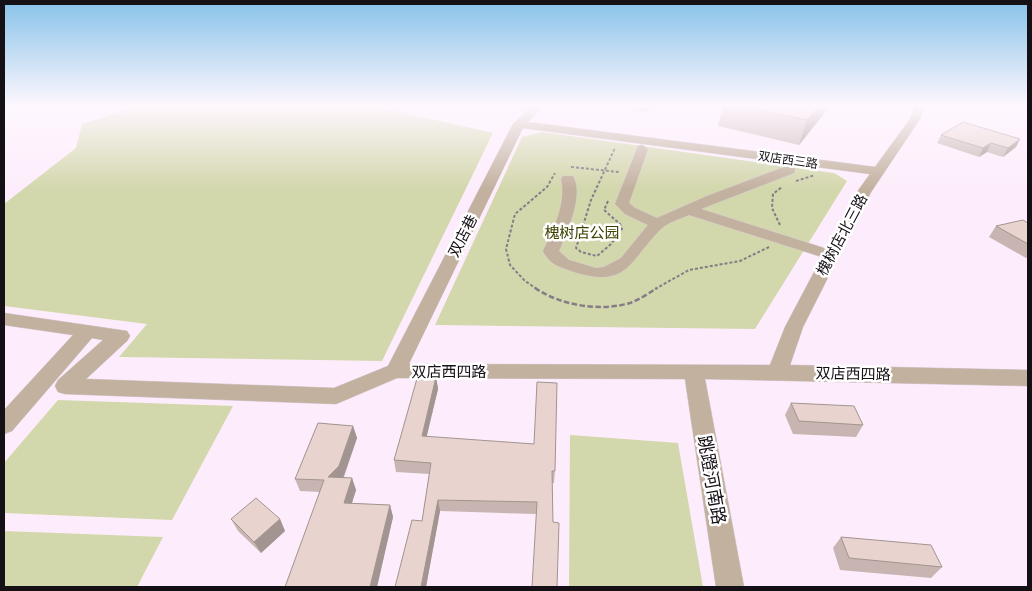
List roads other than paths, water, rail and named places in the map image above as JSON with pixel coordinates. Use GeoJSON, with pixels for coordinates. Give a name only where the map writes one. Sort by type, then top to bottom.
{"type":"FeatureCollection","features":[{"type":"Feature","properties":{"kind":"street","name":"双店巷"},"geometry":{"type":"LineString","coordinates":[[395,372],[514,134]]}},
{"type":"Feature","properties":{"kind":"street","name":"双店西三路"},"geometry":{"type":"LineString","coordinates":[[588,134],[620,138],[637,144],[879,171]]}},
{"type":"Feature","properties":{"kind":"street","name":"槐树店北三路"},"geometry":{"type":"LineString","coordinates":[[777,372],[794,327],[864,192],[906,134]]}},
{"type":"Feature","properties":{"kind":"street"},"geometry":{"type":"LineString","coordinates":[[637,144],[622,204],[630,211],[657,224]]}},
{"type":"Feature","properties":{"kind":"street"},"geometry":{"type":"LineString","coordinates":[[568,179],[569,194],[564,221],[551,251],[554,257],[563,263],[595,272],[606,272],[617,268],[627,261],[657,224],[789,170]]}},
{"type":"Feature","properties":{"kind":"street"},"geometry":{"type":"LineString","coordinates":[[688,210],[831,254]]}},
{"type":"Feature","properties":{"kind":"street","name":"双店西四路"},"geometry":{"type":"LineString","coordinates":[[4,319],[120,336],[65,386],[336,396],[395,372],[777,372],[1028,378]]}},
{"type":"Feature","properties":{"kind":"street"},"geometry":{"type":"LineString","coordinates":[[4,425],[88,331]]}},
{"type":"Feature","properties":{"kind":"street","name":"跳蹬河南路"},"geometry":{"type":"LineString","coordinates":[[694,373],[730,587]]}},
{"type":"Feature","properties":{"kind":"park label","name":"槐树店公园"},"geometry":{"type":"Point","coordinates":[582,233]}}]}
